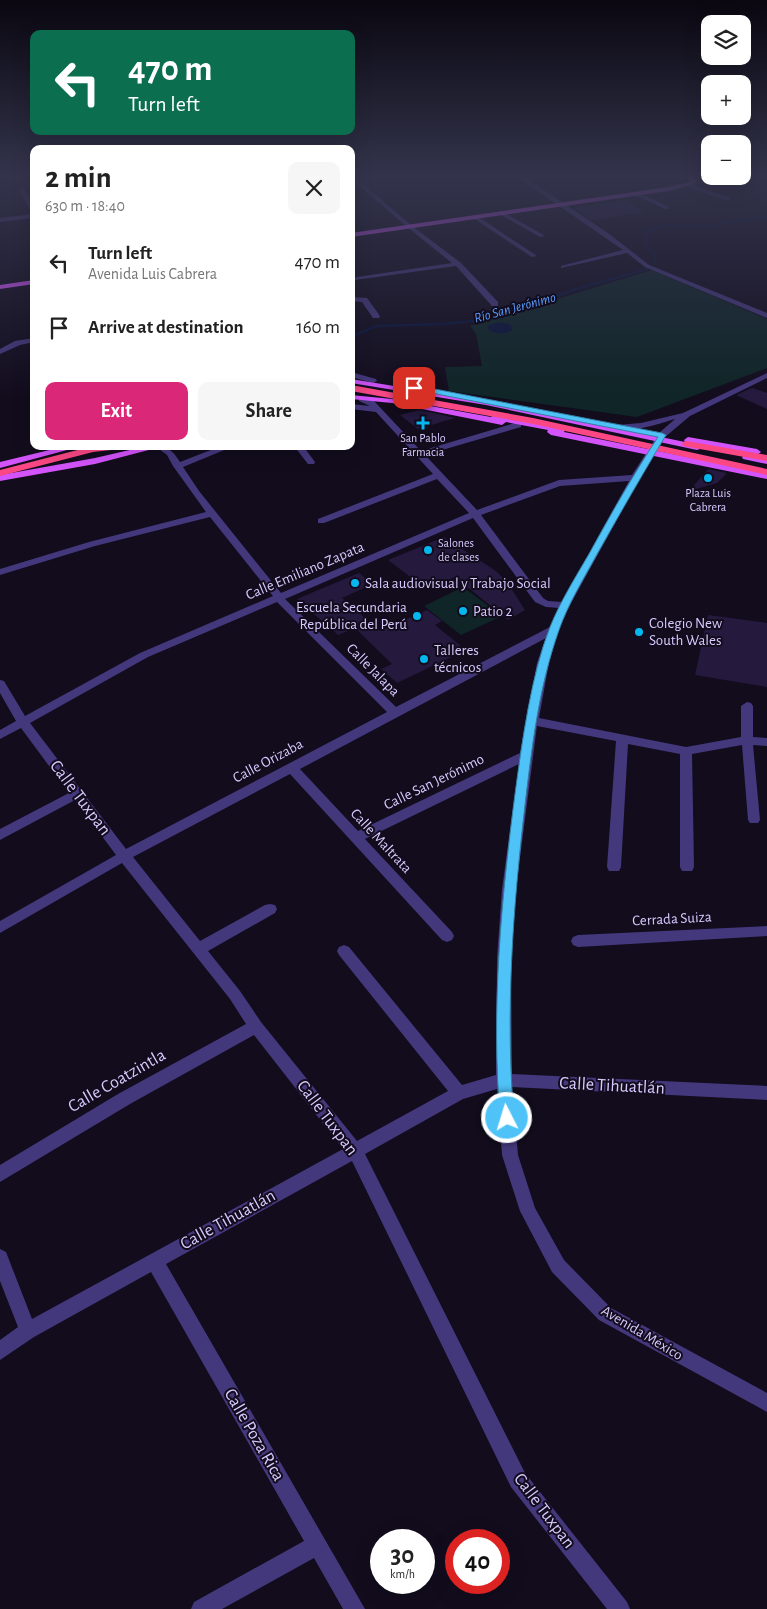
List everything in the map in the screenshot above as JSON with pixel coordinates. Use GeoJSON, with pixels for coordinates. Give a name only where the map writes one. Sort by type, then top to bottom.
{"type":"FeatureCollection","features":[{"type":"Feature","properties":{"kind":"highway"},"geometry":{"type":"LineString","coordinates":[[355,382],[767,460]]}},
{"type":"Feature","properties":{"kind":"highway"},"geometry":{"type":"LineString","coordinates":[[355,391],[388,399]]}},
{"type":"Feature","properties":{"kind":"highway"},"geometry":{"type":"LineString","coordinates":[[355,391],[533,421],[767,471]]}},
{"type":"Feature","properties":{"kind":"highway"},"geometry":{"type":"LineString","coordinates":[[659,438],[690,451],[767,465]]}},
{"type":"Feature","properties":{"kind":"highway"},"geometry":{"type":"LineString","coordinates":[[0,467],[89,451]]}},
{"type":"Feature","properties":{"kind":"highway"},"geometry":{"type":"LineString","coordinates":[[0,473],[89,451]]}},
{"type":"Feature","properties":{"kind":"main road"},"geometry":{"type":"LineString","coordinates":[[0,287],[30,283]]}},
{"type":"Feature","properties":{"kind":"main road"},"geometry":{"type":"LineString","coordinates":[[355,381],[373,381],[581,419],[659,438],[767,454]]}},
{"type":"Feature","properties":{"kind":"main road"},"geometry":{"type":"LineString","coordinates":[[355,382],[419,390],[767,460]]}},
{"type":"Feature","properties":{"kind":"main road"},"geometry":{"type":"LineString","coordinates":[[355,391],[767,476]]}},
{"type":"Feature","properties":{"kind":"main road"},"geometry":{"type":"LineString","coordinates":[[355,398],[388,399],[424,404],[767,471]]}},
{"type":"Feature","properties":{"kind":"main road"},"geometry":{"type":"LineString","coordinates":[[563,434],[584,432],[587,424],[581,419]]}},
{"type":"Feature","properties":{"kind":"main road"},"geometry":{"type":"LineString","coordinates":[[0,467],[63,450]]}},
{"type":"Feature","properties":{"kind":"main road"},"geometry":{"type":"LineString","coordinates":[[0,478],[89,451],[103,450]]}},
{"type":"Feature","properties":{"kind":"street"},"geometry":{"type":"LineString","coordinates":[[440,249],[459,264],[495,304]]}},
{"type":"Feature","properties":{"kind":"street"},"geometry":{"type":"LineString","coordinates":[[524,249],[534,256]]}},
{"type":"Feature","properties":{"kind":"street"},"geometry":{"type":"LineString","coordinates":[[625,249],[647,266],[767,316]]}},
{"type":"Feature","properties":{"kind":"street"},"geometry":{"type":"LineString","coordinates":[[563,267],[628,251]]}},
{"type":"Feature","properties":{"kind":"street"},"geometry":{"type":"LineString","coordinates":[[357,279],[459,264]]}},
{"type":"Feature","properties":{"kind":"street"},"geometry":{"type":"LineString","coordinates":[[355,299],[364,300],[376,316]]}},
{"type":"Feature","properties":{"kind":"street"},"geometry":{"type":"LineString","coordinates":[[0,352],[18,343],[30,341]]}},
{"type":"Feature","properties":{"kind":"street"},"geometry":{"type":"LineString","coordinates":[[355,375],[373,381]]}},
{"type":"Feature","properties":{"kind":"street"},"geometry":{"type":"LineString","coordinates":[[620,427],[641,426],[687,414],[767,375]]}},
{"type":"Feature","properties":{"kind":"street"},"geometry":{"type":"LineString","coordinates":[[362,399],[371,403],[378,410],[475,514],[539,600],[546,604],[565,605]]}},
{"type":"Feature","properties":{"kind":"street"},"geometry":{"type":"LineString","coordinates":[[355,407],[378,410]]}},
{"type":"Feature","properties":{"kind":"street","name":"Avenida México"},"geometry":{"type":"LineString","coordinates":[[687,414],[659,438],[635,478],[565,605],[554,629],[543,663],[526,756],[509,889],[504,958],[504,1080],[510,1155],[528,1211],[558,1266],[605,1314],[767,1403]]}},
{"type":"Feature","properties":{"kind":"street"},"geometry":{"type":"LineString","coordinates":[[419,454],[518,425]]}},
{"type":"Feature","properties":{"kind":"street","name":"Calle Jalapa"},"geometry":{"type":"LineString","coordinates":[[166,450],[170,453],[211,514],[280,598],[395,713]]}},
{"type":"Feature","properties":{"kind":"street"},"geometry":{"type":"LineString","coordinates":[[177,466],[219,450]]}},
{"type":"Feature","properties":{"kind":"street"},"geometry":{"type":"LineString","coordinates":[[301,450],[311,462]]}},
{"type":"Feature","properties":{"kind":"street"},"geometry":{"type":"LineString","coordinates":[[321,521],[438,475]]}},
{"type":"Feature","properties":{"kind":"street","name":"Calle Emiliano Zapata"},"geometry":{"type":"LineString","coordinates":[[0,736],[144,655],[475,514],[558,483],[574,480],[635,478]]}},
{"type":"Feature","properties":{"kind":"street"},"geometry":{"type":"LineString","coordinates":[[0,572],[92,544],[211,514]]}},
{"type":"Feature","properties":{"kind":"street","name":"Calle Orizaba"},"geometry":{"type":"LineString","coordinates":[[0,928],[124,856],[554,629]]}},
{"type":"Feature","properties":{"kind":"street","name":"Calle Tuxpan"},"geometry":{"type":"LineString","coordinates":[[0,684],[23,722],[124,856],[236,995],[256,1026],[355,1151],[518,1480],[620,1609]]}},
{"type":"Feature","properties":{"kind":"street"},"geometry":{"type":"LineString","coordinates":[[747,706],[747,740],[754,820]]}},
{"type":"Feature","properties":{"kind":"street"},"geometry":{"type":"LineString","coordinates":[[532,721],[686,751],[747,740],[767,742]]}},
{"type":"Feature","properties":{"kind":"street"},"geometry":{"type":"LineString","coordinates":[[614,867],[622,738]]}},
{"type":"Feature","properties":{"kind":"street"},"geometry":{"type":"LineString","coordinates":[[686,751],[687,867]]}},
{"type":"Feature","properties":{"kind":"street","name":"Calle San Jerónimo"},"geometry":{"type":"LineString","coordinates":[[356,838],[526,756]]}},
{"type":"Feature","properties":{"kind":"street","name":"Calle Maltrata"},"geometry":{"type":"LineString","coordinates":[[291,767],[447,936]]}},
{"type":"Feature","properties":{"kind":"street"},"geometry":{"type":"LineString","coordinates":[[0,835],[77,794]]}},
{"type":"Feature","properties":{"kind":"street"},"geometry":{"type":"LineString","coordinates":[[198,949],[270,909]]}},
{"type":"Feature","properties":{"kind":"street","name":"Cerrada Suiza"},"geometry":{"type":"LineString","coordinates":[[578,941],[767,931]]}},
{"type":"Feature","properties":{"kind":"street"},"geometry":{"type":"LineString","coordinates":[[344,951],[458,1093]]}},
{"type":"Feature","properties":{"kind":"street","name":"Calle Coatzintla"},"geometry":{"type":"LineString","coordinates":[[0,1174],[124,1099],[256,1026]]}},
{"type":"Feature","properties":{"kind":"street","name":"Calle Tihuatlán"},"geometry":{"type":"LineString","coordinates":[[0,1351],[28,1331],[458,1093],[504,1080],[767,1093]]}},
{"type":"Feature","properties":{"kind":"street"},"geometry":{"type":"LineString","coordinates":[[0,1258],[28,1331]]}},
{"type":"Feature","properties":{"kind":"street","name":"Calle Poza Rica"},"geometry":{"type":"LineString","coordinates":[[154,1261],[355,1609]]}},
{"type":"Feature","properties":{"kind":"street"},"geometry":{"type":"LineString","coordinates":[[201,1609],[317,1545]]}},
{"type":"Feature","properties":{"kind":"green space"},"geometry":{"type":"Polygon","coordinates":[[[652,270],[767,319],[767,368],[637,417],[449,391],[445,367],[482,366],[476,334],[470,326],[652,270]]]}},
{"type":"Feature","properties":{"kind":"green space","name":"Patio 2"},"geometry":{"type":"Polygon","coordinates":[[[463,587],[502,616],[461,635],[424,606],[463,587]]]}},
{"type":"Feature","properties":{"kind":"water"},"geometry":{"type":"Polygon","coordinates":[[[500,322],[511,325],[512,330],[499,334],[487,328],[489,325],[500,322]]]}},
{"type":"Feature","properties":{"kind":"building"},"geometry":{"type":"Polygon","coordinates":[[[752,388],[767,393],[767,409],[736,395],[752,388]]]}},
{"type":"Feature","properties":{"kind":"building","name":"San Pablo Farmacia"},"geometry":{"type":"Polygon","coordinates":[[[419,410],[455,418],[418,429],[400,415],[419,410]]]}},
{"type":"Feature","properties":{"kind":"building"},"geometry":{"type":"Polygon","coordinates":[[[708,469],[727,473],[717,483],[689,491],[708,469]]]}},
{"type":"Feature","properties":{"kind":"building"},"geometry":{"type":"Polygon","coordinates":[[[444,537],[496,571],[507,582],[525,610],[508,620],[455,577],[426,589],[388,560],[444,537]]]}},
{"type":"Feature","properties":{"kind":"building"},"geometry":{"type":"Polygon","coordinates":[[[359,573],[373,584],[342,598],[380,631],[427,610],[442,621],[435,625],[466,650],[397,683],[381,669],[392,664],[355,628],[338,635],[297,599],[359,573]]]}},
{"type":"Feature","properties":{"kind":"building"},"geometry":{"type":"Polygon","coordinates":[[[708,615],[767,623],[767,687],[695,675],[708,615]]]}},
{"type":"Feature","properties":{"kind":"waterway","name":"Río San Jerónimo"},"geometry":{"type":"LineString","coordinates":[[648,249],[655,257],[655,264]]}},
{"type":"Feature","properties":{"kind":"waterway","name":"Río San Jerónimo"},"geometry":{"type":"LineString","coordinates":[[355,335],[376,326],[444,324],[482,320],[515,311],[576,289],[647,269]]}},
{"type":"Feature","properties":{"kind":"place","name":"San Pablo Farmacia"},"geometry":{"type":"Point","coordinates":[423,423]}},
{"type":"Feature","properties":{"kind":"place","name":"Plaza Luis Cabrera"},"geometry":{"type":"Point","coordinates":[708,478]}},
{"type":"Feature","properties":{"kind":"place","name":"Salones de clases"},"geometry":{"type":"Point","coordinates":[428,550]}},
{"type":"Feature","properties":{"kind":"place","name":"Sala audiovisual y Trabajo Social"},"geometry":{"type":"Point","coordinates":[355,583]}},
{"type":"Feature","properties":{"kind":"place","name":"Patio 2"},"geometry":{"type":"Point","coordinates":[463,611]}},
{"type":"Feature","properties":{"kind":"place","name":"Escuela Secundaria República del Perú"},"geometry":{"type":"Point","coordinates":[417,616]}},
{"type":"Feature","properties":{"kind":"place","name":"Colegio New South Wales"},"geometry":{"type":"Point","coordinates":[639,632]}},
{"type":"Feature","properties":{"kind":"place","name":"Talleres técnicos"},"geometry":{"type":"Point","coordinates":[424,659]}},
{"type":"Feature","properties":{"kind":"route"},"geometry":{"type":"LineString","coordinates":[[414,388],[662,435],[635,478],[565,605],[554,629],[543,663],[526,756],[509,889],[504,958],[504,1080],[507,1118]]}}]}
